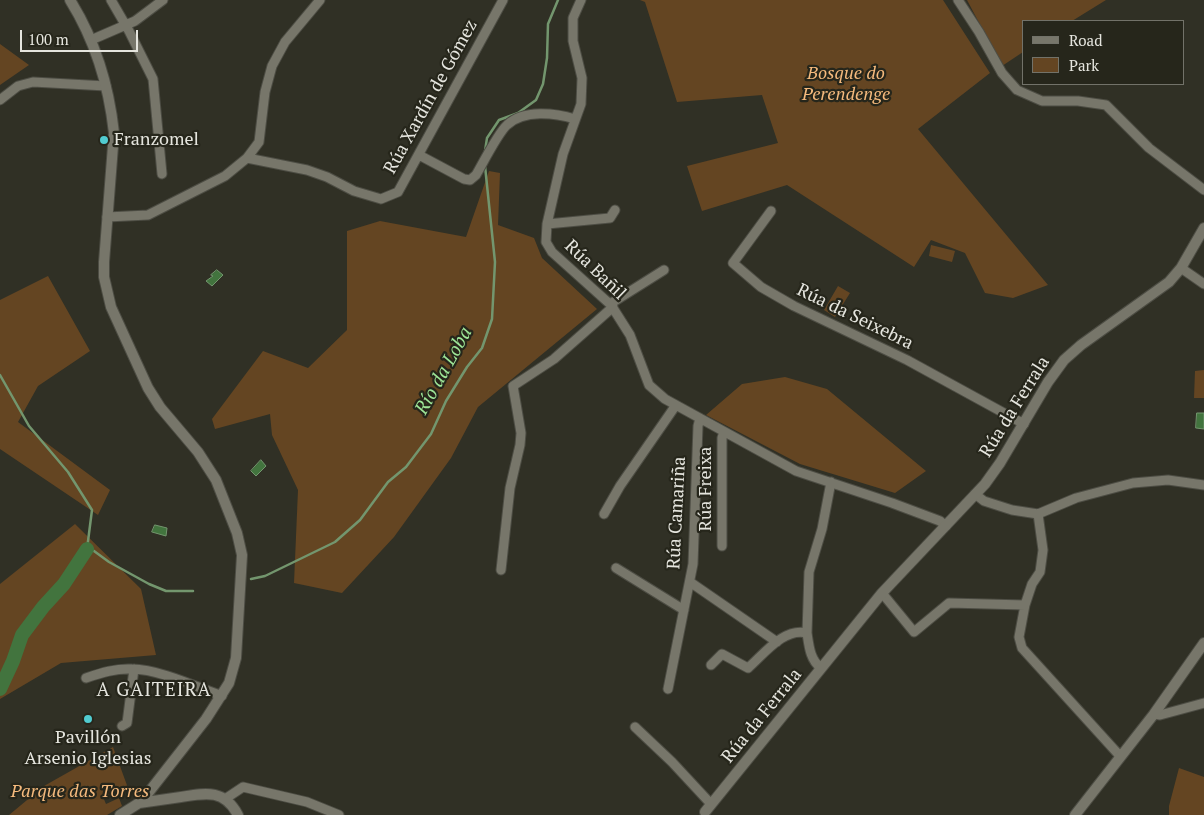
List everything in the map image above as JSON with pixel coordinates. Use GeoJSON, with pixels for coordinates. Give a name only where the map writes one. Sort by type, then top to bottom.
{"type":"FeatureCollection","features":[{"type":"Feature","properties":{"kind":"street"},"geometry":{"type":"LineString","coordinates":[[70,0],[91,40],[106,86],[114,134],[104,277],[111,307],[148,388],[160,407],[198,452],[216,480],[237,533],[242,555],[236,658],[229,683],[206,719],[139,803],[120,815]]}},
{"type":"Feature","properties":{"kind":"street"},"geometry":{"type":"LineString","coordinates":[[111,0],[153,79],[162,174]]}},
{"type":"Feature","properties":{"kind":"street"},"geometry":{"type":"LineString","coordinates":[[107,217],[148,215],[225,176],[247,158],[259,142],[265,92],[272,66],[285,42],[320,0]]}},
{"type":"Feature","properties":{"kind":"street","name":"Rúa Xardín de Gómez"},"geometry":{"type":"LineString","coordinates":[[247,158],[307,170],[381,199],[398,192],[503,0]]}},
{"type":"Feature","properties":{"kind":"street","name":"Rúa Bañil"},"geometry":{"type":"LineString","coordinates":[[581,0],[573,18],[573,41],[582,78],[581,104],[563,154],[547,224],[546,242],[552,252],[611,305],[630,335],[649,385],[665,399],[796,471],[900,506],[940,521],[946,526]]}},
{"type":"Feature","properties":{"kind":"street"},"geometry":{"type":"LineString","coordinates":[[958,0],[1002,73],[1017,90],[1042,100],[1106,104],[1149,148],[1204,190]]}},
{"type":"Feature","properties":{"kind":"street"},"geometry":{"type":"LineString","coordinates":[[91,40],[126,26],[142,17],[157,2]]}},
{"type":"Feature","properties":{"kind":"street"},"geometry":{"type":"LineString","coordinates":[[0,100],[18,86],[33,82],[106,86]]}},
{"type":"Feature","properties":{"kind":"street"},"geometry":{"type":"LineString","coordinates":[[419,155],[470,180],[476,175],[507,125],[523,116],[541,113],[575,119]]}},
{"type":"Feature","properties":{"kind":"street"},"geometry":{"type":"LineString","coordinates":[[547,224],[610,218],[615,210]]}},
{"type":"Feature","properties":{"kind":"street","name":"Rúa da Seixebra"},"geometry":{"type":"LineString","coordinates":[[771,211],[733,262],[761,287],[794,306],[907,360],[1024,424]]}},
{"type":"Feature","properties":{"kind":"street","name":"Rúa da Ferrala"},"geometry":{"type":"LineString","coordinates":[[706,812],[882,593],[946,526],[1000,463],[1048,382],[1064,360],[1081,345],[1169,282],[1181,268],[1204,228]]}},
{"type":"Feature","properties":{"kind":"street"},"geometry":{"type":"LineString","coordinates":[[1181,268],[1204,284]]}},
{"type":"Feature","properties":{"kind":"street"},"geometry":{"type":"LineString","coordinates":[[500,570],[510,488],[520,446],[521,433],[513,386],[554,359],[611,305],[664,270]]}},
{"type":"Feature","properties":{"kind":"street"},"geometry":{"type":"LineString","coordinates":[[604,514],[620,486],[676,405]]}},
{"type":"Feature","properties":{"kind":"street","name":"Rúa Camariña"},"geometry":{"type":"LineString","coordinates":[[668,689],[693,564],[698,426],[700,418]]}},
{"type":"Feature","properties":{"kind":"street","name":"Rúa Freixa"},"geometry":{"type":"LineString","coordinates":[[722,546],[722,438],[724,432]]}},
{"type":"Feature","properties":{"kind":"street"},"geometry":{"type":"LineString","coordinates":[[975,494],[984,501],[1012,510],[1038,514],[1076,498],[1133,483],[1168,480],[1204,485]]}},
{"type":"Feature","properties":{"kind":"street"},"geometry":{"type":"LineString","coordinates":[[821,668],[817,665],[809,648],[807,633],[809,572],[822,528],[831,482]]}},
{"type":"Feature","properties":{"kind":"street"},"geometry":{"type":"LineString","coordinates":[[1038,514],[1042,550],[1040,572],[1032,584],[1024,605],[1019,637],[1022,648],[1120,756]]}},
{"type":"Feature","properties":{"kind":"street","name":"Rúa Camariña"},"geometry":{"type":"LineString","coordinates":[[616,568],[684,610]]}},
{"type":"Feature","properties":{"kind":"street"},"geometry":{"type":"LineString","coordinates":[[690,582],[777,642]]}},
{"type":"Feature","properties":{"kind":"street"},"geometry":{"type":"LineString","coordinates":[[882,593],[914,632],[949,604],[1024,605]]}},
{"type":"Feature","properties":{"kind":"street"},"geometry":{"type":"LineString","coordinates":[[710,666],[722,654],[748,668],[788,634],[799,631],[807,633]]}},
{"type":"Feature","properties":{"kind":"street"},"geometry":{"type":"LineString","coordinates":[[1075,815],[1154,714],[1204,643]]}},
{"type":"Feature","properties":{"kind":"street"},"geometry":{"type":"LineString","coordinates":[[86,678],[107,671],[134,669],[160,675],[222,696]]}},
{"type":"Feature","properties":{"kind":"street"},"geometry":{"type":"LineString","coordinates":[[122,726],[127,723],[134,669]]}},
{"type":"Feature","properties":{"kind":"street"},"geometry":{"type":"LineString","coordinates":[[1154,714],[1160,716],[1204,703]]}},
{"type":"Feature","properties":{"kind":"street"},"geometry":{"type":"LineString","coordinates":[[634,727],[672,762],[706,812]]}},
{"type":"Feature","properties":{"kind":"street"},"geometry":{"type":"LineString","coordinates":[[225,799],[243,787],[308,802],[339,815]]}},
{"type":"Feature","properties":{"kind":"street"},"geometry":{"type":"LineString","coordinates":[[139,803],[205,793],[225,799],[234,807],[238,815]]}},
{"type":"Feature","properties":{"kind":"green space","name":"Bosque do Perendenge"},"geometry":{"type":"Polygon","coordinates":[[[640,0],[943,0],[990,73],[918,129],[1048,285],[1013,298],[985,293],[965,253],[931,240],[914,267],[787,185],[702,211],[687,166],[778,143],[762,95],[677,102],[645,2],[640,0]]]}},
{"type":"Feature","properties":{"kind":"green space"},"geometry":{"type":"Polygon","coordinates":[[[967,0],[1106,0],[1074,20],[1022,20],[1022,53],[1002,66],[967,0]]]}},
{"type":"Feature","properties":{"kind":"green space"},"geometry":{"type":"Polygon","coordinates":[[[0,44],[29,65],[0,85],[0,44]]]}},
{"type":"Feature","properties":{"kind":"green space"},"geometry":{"type":"Polygon","coordinates":[[[489,171],[500,173],[498,225],[534,238],[542,258],[597,309],[478,407],[451,458],[394,537],[342,593],[294,583],[298,490],[272,435],[270,414],[215,429],[212,419],[263,351],[308,368],[347,330],[347,231],[380,221],[466,237],[489,171]]]}},
{"type":"Feature","properties":{"kind":"green space"},"geometry":{"type":"Polygon","coordinates":[[[931,245],[955,251],[952,262],[929,256],[931,245]]]}},
{"type":"Feature","properties":{"kind":"green space"},"geometry":{"type":"Polygon","coordinates":[[[48,276],[90,351],[38,386],[18,422],[110,490],[98,515],[0,449],[0,300],[48,276]]]}},
{"type":"Feature","properties":{"kind":"green space"},"geometry":{"type":"Polygon","coordinates":[[[838,286],[850,293],[835,317],[824,310],[838,286]]]}},
{"type":"Feature","properties":{"kind":"green space"},"geometry":{"type":"Polygon","coordinates":[[[1204,370],[1204,398],[1194,398],[1195,371],[1204,370]]]}},
{"type":"Feature","properties":{"kind":"green space"},"geometry":{"type":"Polygon","coordinates":[[[785,377],[827,389],[926,471],[895,493],[800,464],[706,415],[742,384],[785,377]]]}},
{"type":"Feature","properties":{"kind":"green space"},"geometry":{"type":"Polygon","coordinates":[[[75,524],[141,589],[156,655],[61,663],[0,699],[0,584],[75,524]]]}},
{"type":"Feature","properties":{"kind":"green space","name":"Parque das Torres"},"geometry":{"type":"Polygon","coordinates":[[[113,747],[128,788],[103,797],[106,804],[119,798],[122,806],[107,815],[9,815],[44,786],[113,747]]]}},
{"type":"Feature","properties":{"kind":"green space"},"geometry":{"type":"Polygon","coordinates":[[[1179,768],[1204,777],[1204,815],[1169,815],[1169,806],[1179,768]]]}},
{"type":"Feature","properties":{"kind":"shaded area"},"geometry":{"type":"Polygon","coordinates":[[[217,270],[223,275],[212,286],[206,281],[217,270]]]}},
{"type":"Feature","properties":{"kind":"shaded area"},"geometry":{"type":"Polygon","coordinates":[[[1197,413],[1204,413],[1204,429],[1196,428],[1197,413]]]}},
{"type":"Feature","properties":{"kind":"shaded area"},"geometry":{"type":"Polygon","coordinates":[[[261,460],[266,466],[256,476],[251,471],[261,460]]]}},
{"type":"Feature","properties":{"kind":"shaded area"},"geometry":{"type":"Polygon","coordinates":[[[155,525],[167,528],[166,536],[152,532],[155,525]]]}},
{"type":"Feature","properties":{"kind":"waterway","name":"Río da Loba"},"geometry":{"type":"LineString","coordinates":[[485,151],[487,138],[499,120],[518,113],[536,100],[543,84],[547,58],[548,24],[558,0]]}},
{"type":"Feature","properties":{"kind":"waterway","name":"Río da Loba"},"geometry":{"type":"LineString","coordinates":[[251,579],[265,576],[335,542],[360,520],[388,482],[406,467],[431,434],[446,401],[467,367],[482,348],[492,319],[495,262],[485,166]]}},
{"type":"Feature","properties":{"kind":"waterway"},"geometry":{"type":"LineString","coordinates":[[0,375],[29,426],[68,472],[92,510],[87,549],[94,551],[109,562],[149,584],[166,591],[193,591]]}},
{"type":"Feature","properties":{"kind":"waterway","name":"Río da Loba"},"geometry":{"type":"LineString","coordinates":[[0,689],[22,635],[43,607],[64,584],[87,549]]}},
{"type":"Feature","properties":{"kind":"place","name":"Franzomel"},"geometry":{"type":"Point","coordinates":[104,140]}},
{"type":"Feature","properties":{"kind":"place","name":"Pavillón Arsenio Iglesias"},"geometry":{"type":"Point","coordinates":[88,719]}},
{"type":"Feature","properties":{"kind":"district","name":"A GAITEIRA"},"geometry":{"type":"Point","coordinates":[154,691]}}]}
